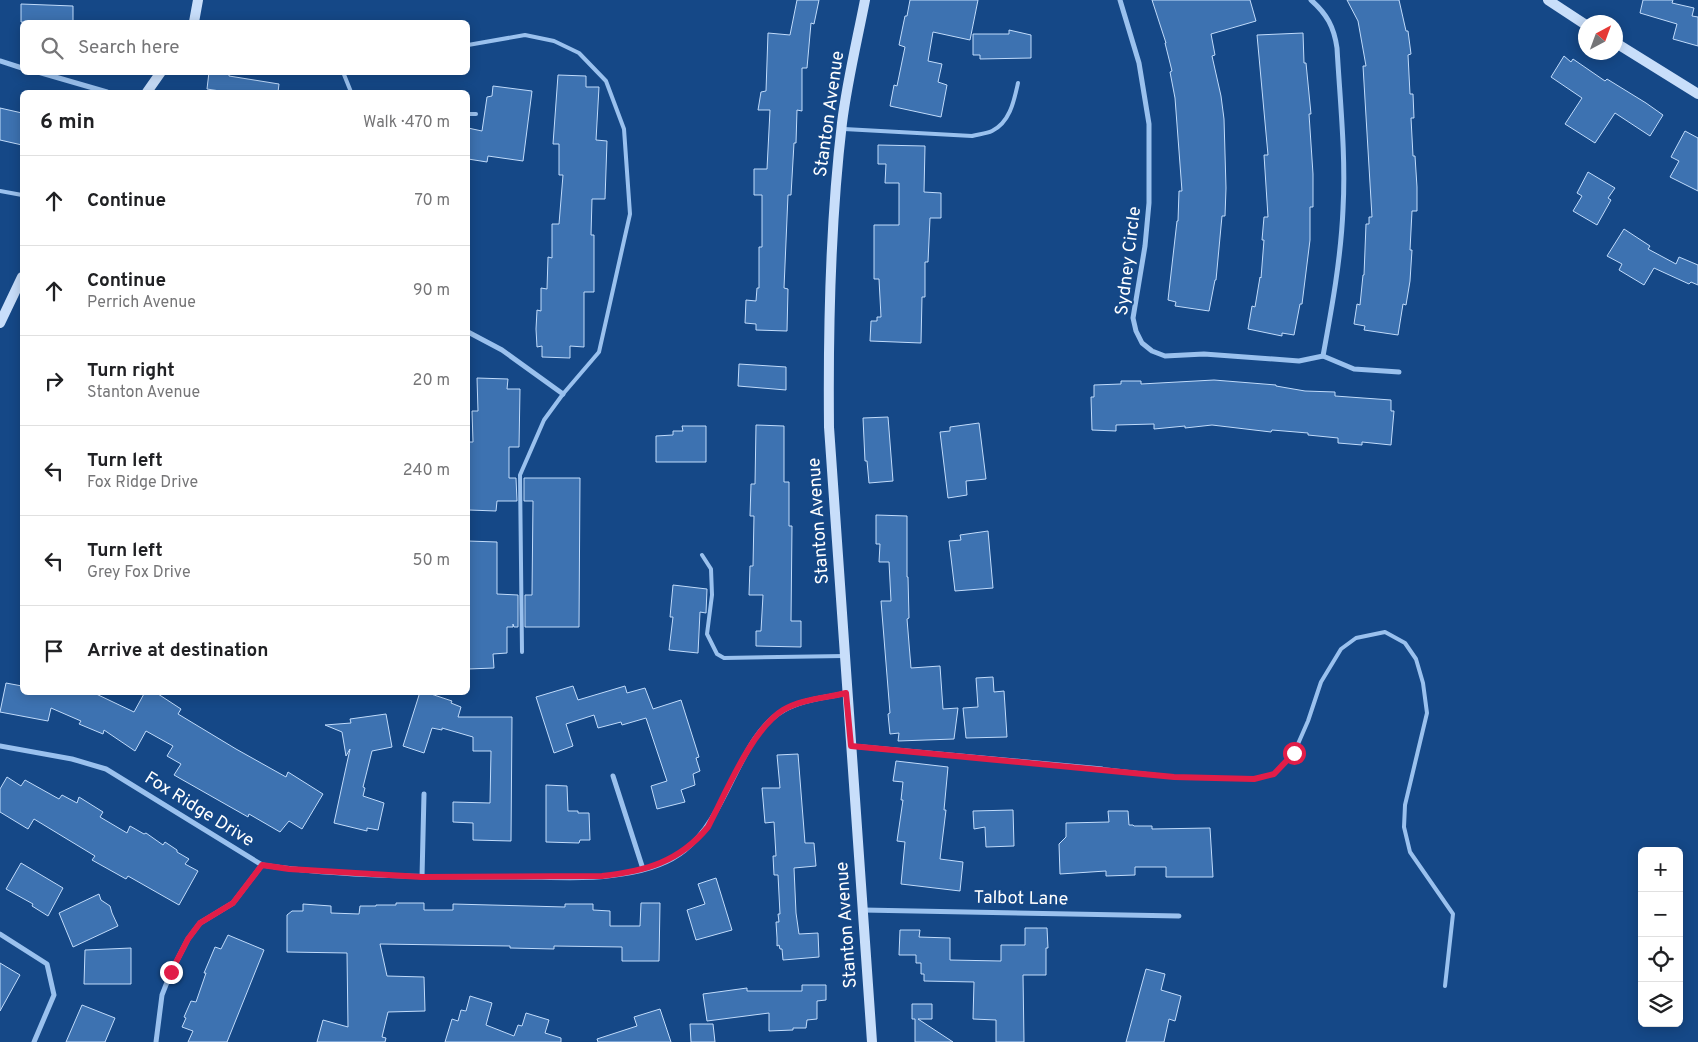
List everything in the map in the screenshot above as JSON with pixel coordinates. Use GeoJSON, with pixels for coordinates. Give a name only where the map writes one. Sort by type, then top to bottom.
{"type":"FeatureCollection","features":[{"type":"Feature","properties":{"kind":"street"},"geometry":{"type":"LineString","coordinates":[[194,20],[198,0]]}},
{"type":"Feature","properties":{"kind":"street","name":"Stanton Avenue"},"geometry":{"type":"LineString","coordinates":[[865,0],[841,129],[833,232],[828,348],[829,427],[846,693],[872,1042]]}},
{"type":"Feature","properties":{"kind":"street","name":"Sydney Circle"},"geometry":{"type":"LineString","coordinates":[[1120,0],[1139,63],[1148,124],[1150,203],[1146,246],[1133,318],[1136,331],[1142,343],[1152,351],[1165,356],[1204,354],[1299,361],[1323,356]]}},
{"type":"Feature","properties":{"kind":"street"},"geometry":{"type":"LineString","coordinates":[[1311,0],[1328,19],[1335,33],[1344,165],[1340,241],[1333,300],[1323,356],[1354,369],[1399,372]]}},
{"type":"Feature","properties":{"kind":"street"},"geometry":{"type":"LineString","coordinates":[[1548,0],[1578,20]]}},
{"type":"Feature","properties":{"kind":"street"},"geometry":{"type":"LineString","coordinates":[[1623,48],[1698,94]]}},
{"type":"Feature","properties":{"kind":"street"},"geometry":{"type":"LineString","coordinates":[[0,62],[20,67]]}},
{"type":"Feature","properties":{"kind":"street"},"geometry":{"type":"LineString","coordinates":[[48,75],[100,90]]}},
{"type":"Feature","properties":{"kind":"street"},"geometry":{"type":"LineString","coordinates":[[148,90],[159,75]]}},
{"type":"Feature","properties":{"kind":"street"},"geometry":{"type":"LineString","coordinates":[[0,323],[18,294]]}},
{"type":"Feature","properties":{"kind":"street"},"geometry":{"type":"LineString","coordinates":[[470,333],[502,350],[563,394]]}},
{"type":"Feature","properties":{"kind":"street","name":"Fox Ridge Drive"},"geometry":{"type":"LineString","coordinates":[[0,746],[72,759],[106,769],[262,865],[289,869],[422,877],[602,876],[642,869],[672,858],[684,851],[708,827],[760,732],[772,718],[796,705],[846,693]]}},
{"type":"Feature","properties":{"kind":"street"},"geometry":{"type":"LineString","coordinates":[[851,746],[1102,769]]}},
{"type":"Feature","properties":{"kind":"street"},"geometry":{"type":"LineString","coordinates":[[613,776],[642,869]]}},
{"type":"Feature","properties":{"kind":"street"},"geometry":{"type":"LineString","coordinates":[[422,877],[424,794]]}},
{"type":"Feature","properties":{"kind":"street"},"geometry":{"type":"LineString","coordinates":[[156,1042],[162,995],[171,972],[188,939],[200,923],[233,903],[262,865]]}},
{"type":"Feature","properties":{"kind":"street","name":"Talbot Lane"},"geometry":{"type":"LineString","coordinates":[[862,910],[1179,916]]}},
{"type":"Feature","properties":{"kind":"street"},"geometry":{"type":"LineString","coordinates":[[0,934],[47,964],[54,995],[34,1042]]}},
{"type":"Feature","properties":{"kind":"lane"},"geometry":{"type":"LineString","coordinates":[[470,45],[524,34],[554,40],[579,53],[606,81],[624,129],[630,214],[599,352],[563,394],[544,420],[520,475],[522,652]]}},
{"type":"Feature","properties":{"kind":"lane"},"geometry":{"type":"LineString","coordinates":[[344,75],[350,90]]}},
{"type":"Feature","properties":{"kind":"lane"},"geometry":{"type":"LineString","coordinates":[[841,129],[972,136],[992,131],[1008,117],[1018,83]]}},
{"type":"Feature","properties":{"kind":"lane"},"geometry":{"type":"LineString","coordinates":[[470,114],[476,114]]}},
{"type":"Feature","properties":{"kind":"lane"},"geometry":{"type":"LineString","coordinates":[[0,191],[20,195]]}},
{"type":"Feature","properties":{"kind":"lane"},"geometry":{"type":"LineString","coordinates":[[702,554],[711,569],[712,595],[707,634],[717,654],[724,658],[844,656]]}},
{"type":"Feature","properties":{"kind":"lane"},"geometry":{"type":"LineString","coordinates":[[1102,769],[1174,777],[1236,779],[1254,779],[1274,774],[1294,753],[1308,721],[1321,682],[1341,649],[1356,638],[1385,632],[1405,642],[1416,659],[1428,712],[1405,804],[1404,827],[1410,852],[1453,914],[1445,986]]}},
{"type":"Feature","properties":{"kind":"building"},"geometry":{"type":"Polygon","coordinates":[[[797,0],[819,0],[814,24],[811,23],[807,68],[802,68],[802,111],[797,110],[791,195],[788,195],[784,288],[788,289],[787,331],[756,330],[756,324],[745,323],[746,300],[756,301],[757,288],[759,288],[759,247],[762,247],[762,195],[754,195],[754,169],[767,169],[770,110],[758,110],[761,92],[766,91],[768,33],[790,35],[797,0]]]}},
{"type":"Feature","properties":{"kind":"building"},"geometry":{"type":"Polygon","coordinates":[[[910,0],[978,0],[970,40],[933,32],[928,61],[942,64],[938,82],[947,85],[941,117],[890,106],[894,85],[897,86],[905,47],[899,45],[910,0]]]}},
{"type":"Feature","properties":{"kind":"building"},"geometry":{"type":"Polygon","coordinates":[[[1152,0],[1250,0],[1256,21],[1211,34],[1215,55],[1212,56],[1224,119],[1226,188],[1225,216],[1222,216],[1216,280],[1209,311],[1175,306],[1176,302],[1168,300],[1178,221],[1179,191],[1182,191],[1175,98],[1170,72],[1172,71],[1166,43],[1152,0]]]}},
{"type":"Feature","properties":{"kind":"building"},"geometry":{"type":"Polygon","coordinates":[[[1347,0],[1399,0],[1406,31],[1408,31],[1411,54],[1408,55],[1410,94],[1413,94],[1414,118],[1411,118],[1417,187],[1417,211],[1412,211],[1410,281],[1406,305],[1403,304],[1398,335],[1364,330],[1365,326],[1354,324],[1357,304],[1360,305],[1364,275],[1366,224],[1369,224],[1369,217],[1372,217],[1363,66],[1366,66],[1358,21],[1347,0]]]}},
{"type":"Feature","properties":{"kind":"building"},"geometry":{"type":"Polygon","coordinates":[[[1643,0],[1673,0],[1672,3],[1694,8],[1692,16],[1698,17],[1698,46],[1673,39],[1677,24],[1640,13],[1643,0]]]}},
{"type":"Feature","properties":{"kind":"building"},"geometry":{"type":"Polygon","coordinates":[[[21,4],[73,6],[73,20],[21,20],[21,4]]]}},
{"type":"Feature","properties":{"kind":"building"},"geometry":{"type":"Polygon","coordinates":[[[1009,30],[1031,35],[1031,58],[980,59],[980,55],[973,55],[973,34],[1009,34],[1009,30]]]}},
{"type":"Feature","properties":{"kind":"building"},"geometry":{"type":"Polygon","coordinates":[[[1303,33],[1304,63],[1306,63],[1311,114],[1309,114],[1313,207],[1310,207],[1310,240],[1302,304],[1300,304],[1294,335],[1282,333],[1282,336],[1248,329],[1252,306],[1255,307],[1261,278],[1264,217],[1268,217],[1264,155],[1268,155],[1257,35],[1303,33]]]}},
{"type":"Feature","properties":{"kind":"building"},"geometry":{"type":"Polygon","coordinates":[[[1564,56],[1571,62],[1573,59],[1605,81],[1607,79],[1663,115],[1650,136],[1615,113],[1595,143],[1565,124],[1582,98],[1551,77],[1564,56]]]}},
{"type":"Feature","properties":{"kind":"building"},"geometry":{"type":"Polygon","coordinates":[[[209,75],[229,75],[279,84],[278,90],[207,89],[209,75]]]}},
{"type":"Feature","properties":{"kind":"building"},"geometry":{"type":"Polygon","coordinates":[[[558,75],[586,76],[586,87],[599,87],[596,140],[607,141],[605,199],[592,199],[591,235],[594,235],[594,292],[584,292],[584,347],[570,346],[570,358],[542,357],[542,346],[537,347],[536,329],[537,310],[541,311],[541,288],[547,289],[548,257],[552,258],[552,224],[559,224],[563,175],[559,175],[559,144],[553,144],[558,75]]]}},
{"type":"Feature","properties":{"kind":"building"},"geometry":{"type":"Polygon","coordinates":[[[493,86],[532,91],[523,161],[488,156],[487,162],[470,159],[470,128],[482,131],[487,97],[492,96],[493,86]]]}},
{"type":"Feature","properties":{"kind":"building"},"geometry":{"type":"Polygon","coordinates":[[[0,108],[20,113],[20,145],[0,140],[0,108]]]}},
{"type":"Feature","properties":{"kind":"building"},"geometry":{"type":"Polygon","coordinates":[[[1685,131],[1698,138],[1698,191],[1670,177],[1679,161],[1671,157],[1685,131]]]}},
{"type":"Feature","properties":{"kind":"building"},"geometry":{"type":"Polygon","coordinates":[[[878,145],[925,146],[924,192],[941,193],[941,218],[930,218],[928,262],[925,262],[925,297],[922,297],[921,343],[870,341],[871,321],[877,321],[877,317],[881,317],[879,279],[874,279],[874,225],[899,225],[899,183],[885,183],[886,164],[878,164],[878,145]]]}},
{"type":"Feature","properties":{"kind":"building"},"geometry":{"type":"Polygon","coordinates":[[[1588,172],[1615,188],[1608,198],[1611,200],[1597,225],[1573,211],[1582,196],[1577,193],[1588,172]]]}},
{"type":"Feature","properties":{"kind":"building"},"geometry":{"type":"Polygon","coordinates":[[[1624,229],[1650,246],[1648,249],[1676,264],[1679,257],[1698,265],[1698,285],[1691,282],[1689,284],[1654,268],[1644,285],[1619,270],[1622,264],[1607,256],[1624,229]]]}},
{"type":"Feature","properties":{"kind":"building"},"geometry":{"type":"Polygon","coordinates":[[[739,364],[786,367],[786,390],[738,386],[739,364]]]}},
{"type":"Feature","properties":{"kind":"building"},"geometry":{"type":"Polygon","coordinates":[[[477,378],[508,379],[507,389],[520,389],[519,447],[509,447],[509,478],[516,478],[517,501],[497,501],[496,511],[470,510],[470,442],[473,442],[472,411],[478,411],[477,378]]]}},
{"type":"Feature","properties":{"kind":"building"},"geometry":{"type":"Polygon","coordinates":[[[1214,380],[1276,385],[1305,391],[1335,392],[1335,396],[1391,400],[1391,411],[1394,411],[1391,445],[1362,442],[1362,445],[1338,443],[1338,438],[1308,435],[1308,433],[1272,430],[1271,432],[1212,425],[1154,429],[1154,424],[1116,425],[1116,431],[1092,430],[1091,397],[1094,397],[1094,385],[1121,384],[1121,381],[1141,381],[1141,384],[1214,380]]]}},
{"type":"Feature","properties":{"kind":"building"},"geometry":{"type":"Polygon","coordinates":[[[888,417],[893,481],[869,483],[867,461],[865,461],[863,418],[888,417]]]}},
{"type":"Feature","properties":{"kind":"building"},"geometry":{"type":"Polygon","coordinates":[[[979,423],[986,479],[966,481],[967,495],[948,498],[940,432],[950,431],[950,427],[979,423]]]}},
{"type":"Feature","properties":{"kind":"building"},"geometry":{"type":"Polygon","coordinates":[[[756,425],[784,426],[784,482],[789,482],[789,526],[792,526],[791,621],[801,621],[801,647],[756,646],[756,631],[761,631],[763,595],[749,595],[750,566],[753,566],[754,516],[750,516],[751,484],[755,484],[756,425]]]}},
{"type":"Feature","properties":{"kind":"building"},"geometry":{"type":"Polygon","coordinates":[[[682,426],[706,426],[706,462],[656,462],[656,436],[673,435],[673,431],[683,431],[682,426]]]}},
{"type":"Feature","properties":{"kind":"building"},"geometry":{"type":"Polygon","coordinates":[[[524,478],[580,478],[579,627],[525,627],[525,595],[532,595],[533,501],[524,501],[524,478]]]}},
{"type":"Feature","properties":{"kind":"building"},"geometry":{"type":"Polygon","coordinates":[[[876,515],[907,516],[909,618],[907,619],[911,668],[940,666],[943,709],[958,708],[954,739],[898,741],[899,733],[890,734],[881,601],[891,601],[889,562],[879,562],[880,544],[876,544],[876,515]]]}},
{"type":"Feature","properties":{"kind":"building"},"geometry":{"type":"Polygon","coordinates":[[[988,531],[993,588],[955,591],[949,541],[961,540],[960,535],[988,531]]]}},
{"type":"Feature","properties":{"kind":"building"},"geometry":{"type":"Polygon","coordinates":[[[470,541],[497,542],[497,594],[518,595],[518,627],[514,627],[513,624],[513,627],[507,627],[507,653],[493,654],[494,668],[470,669],[470,541]]]}},
{"type":"Feature","properties":{"kind":"building"},"geometry":{"type":"Polygon","coordinates":[[[673,585],[707,589],[706,613],[700,612],[698,653],[669,650],[673,617],[670,617],[673,585]]]}},
{"type":"Feature","properties":{"kind":"building"},"geometry":{"type":"Polygon","coordinates":[[[993,677],[994,692],[1004,691],[1007,737],[966,738],[963,708],[978,707],[976,678],[993,677]]]}},
{"type":"Feature","properties":{"kind":"building"},"geometry":{"type":"Polygon","coordinates":[[[6,683],[20,686],[20,695],[98,695],[134,712],[143,695],[160,695],[181,709],[178,714],[286,777],[288,772],[323,794],[302,829],[289,821],[280,832],[249,814],[248,817],[174,775],[181,764],[167,756],[173,746],[146,731],[135,751],[104,730],[103,734],[79,724],[81,721],[51,708],[48,721],[0,712],[6,683]]]}},
{"type":"Feature","properties":{"kind":"building"},"geometry":{"type":"Polygon","coordinates":[[[573,686],[578,700],[625,686],[627,693],[645,688],[653,709],[681,700],[699,757],[696,758],[700,771],[693,774],[695,785],[681,790],[685,802],[657,809],[651,786],[667,781],[646,718],[622,725],[621,722],[598,728],[594,715],[566,724],[573,746],[554,753],[536,697],[573,686]]]}},
{"type":"Feature","properties":{"kind":"building"},"geometry":{"type":"Polygon","coordinates":[[[419,695],[434,695],[452,701],[451,703],[461,707],[458,717],[512,717],[511,841],[473,840],[473,823],[453,822],[453,802],[490,803],[491,751],[473,751],[473,737],[442,728],[442,730],[432,728],[424,753],[403,746],[419,695]]]}},
{"type":"Feature","properties":{"kind":"building"},"geometry":{"type":"Polygon","coordinates":[[[386,714],[392,747],[372,751],[363,787],[365,788],[363,796],[384,803],[378,830],[367,828],[367,831],[334,823],[350,749],[346,756],[342,732],[325,725],[351,723],[350,719],[386,714]]]}},
{"type":"Feature","properties":{"kind":"building"},"geometry":{"type":"Polygon","coordinates":[[[798,754],[805,843],[814,843],[816,866],[794,868],[796,913],[799,934],[818,933],[819,957],[783,960],[782,949],[780,949],[779,945],[777,946],[776,922],[779,922],[778,914],[780,914],[778,875],[774,875],[773,856],[776,856],[774,822],[765,823],[762,788],[780,788],[777,755],[798,754]]]}},
{"type":"Feature","properties":{"kind":"building"},"geometry":{"type":"Polygon","coordinates":[[[896,761],[948,767],[944,810],[946,810],[940,859],[963,862],[960,891],[901,884],[905,842],[897,841],[903,800],[901,800],[903,782],[893,781],[896,761]]]}},
{"type":"Feature","properties":{"kind":"building"},"geometry":{"type":"Polygon","coordinates":[[[7,777],[21,786],[25,780],[59,799],[62,795],[77,803],[79,797],[103,812],[100,817],[127,833],[130,826],[144,834],[146,833],[163,845],[165,842],[177,850],[177,852],[189,859],[185,864],[198,871],[179,905],[128,876],[126,879],[92,860],[95,856],[34,819],[28,829],[0,812],[0,789],[7,777]]]}},
{"type":"Feature","properties":{"kind":"building"},"geometry":{"type":"Polygon","coordinates":[[[546,785],[567,786],[568,811],[589,813],[590,840],[580,840],[579,843],[546,842],[546,785]]]}},
{"type":"Feature","properties":{"kind":"building"},"geometry":{"type":"Polygon","coordinates":[[[1013,810],[1014,846],[986,847],[985,827],[974,829],[973,811],[1013,810]]]}},
{"type":"Feature","properties":{"kind":"building"},"geometry":{"type":"Polygon","coordinates":[[[1108,811],[1128,811],[1129,825],[1152,826],[1152,829],[1210,828],[1213,877],[1166,877],[1166,867],[1135,867],[1135,875],[1106,876],[1106,871],[1060,874],[1059,844],[1066,837],[1066,823],[1109,822],[1108,811]]]}},
{"type":"Feature","properties":{"kind":"building"},"geometry":{"type":"Polygon","coordinates":[[[21,863],[63,888],[48,916],[32,906],[33,904],[6,889],[21,863]]]}},
{"type":"Feature","properties":{"kind":"building"},"geometry":{"type":"Polygon","coordinates":[[[716,878],[732,930],[696,940],[687,910],[705,904],[698,884],[716,878]]]}},
{"type":"Feature","properties":{"kind":"building"},"geometry":{"type":"Polygon","coordinates":[[[99,894],[101,900],[110,906],[118,926],[73,947],[59,913],[99,894]]]}},
{"type":"Feature","properties":{"kind":"building"},"geometry":{"type":"Polygon","coordinates":[[[396,903],[424,903],[424,910],[453,910],[453,904],[565,907],[565,904],[593,904],[593,910],[610,911],[610,926],[640,926],[641,903],[660,903],[659,961],[622,961],[622,947],[554,946],[554,949],[510,948],[510,946],[380,944],[387,976],[424,977],[425,1011],[388,1012],[382,1037],[386,1038],[385,1042],[317,1042],[323,1020],[348,1027],[347,953],[287,952],[287,915],[292,911],[303,911],[303,904],[331,906],[331,913],[359,914],[360,906],[396,905],[396,903]]]}},
{"type":"Feature","properties":{"kind":"building"},"geometry":{"type":"Polygon","coordinates":[[[1025,928],[1047,928],[1048,948],[1046,948],[1046,975],[1023,975],[1024,1042],[996,1042],[996,1020],[973,1019],[974,982],[924,981],[924,974],[921,974],[921,963],[916,963],[916,955],[899,955],[900,930],[920,930],[919,937],[950,938],[950,960],[1001,961],[1001,945],[1025,945],[1025,928]]]}},
{"type":"Feature","properties":{"kind":"building"},"geometry":{"type":"Polygon","coordinates":[[[228,935],[264,950],[227,1042],[188,1042],[193,1031],[182,1027],[186,1018],[184,1017],[191,1001],[196,1002],[206,973],[204,973],[215,947],[221,949],[228,935]]]}},
{"type":"Feature","properties":{"kind":"building"},"geometry":{"type":"Polygon","coordinates":[[[131,948],[131,984],[84,984],[85,950],[131,948]]]}},
{"type":"Feature","properties":{"kind":"building"},"geometry":{"type":"Polygon","coordinates":[[[0,963],[20,975],[0,1011],[0,963]]]}},
{"type":"Feature","properties":{"kind":"building"},"geometry":{"type":"Polygon","coordinates":[[[1146,969],[1165,974],[1161,990],[1181,996],[1175,1021],[1169,1019],[1164,1042],[1126,1042],[1146,969]]]}},
{"type":"Feature","properties":{"kind":"building"},"geometry":{"type":"Polygon","coordinates":[[[802,985],[826,985],[826,1000],[817,1001],[817,1019],[807,1020],[806,1028],[769,1031],[769,1013],[707,1021],[703,994],[747,988],[747,991],[802,991],[802,985]]]}},
{"type":"Feature","properties":{"kind":"building"},"geometry":{"type":"Polygon","coordinates":[[[470,996],[492,1003],[486,1025],[514,1036],[518,1025],[522,1026],[526,1013],[549,1020],[545,1033],[561,1038],[561,1042],[445,1042],[452,1019],[458,1021],[461,1010],[466,1011],[470,996]]]}},
{"type":"Feature","properties":{"kind":"building"},"geometry":{"type":"Polygon","coordinates":[[[912,1004],[932,1004],[932,1019],[918,1019],[953,1042],[915,1042],[915,1019],[912,1019],[912,1004]]]}},
{"type":"Feature","properties":{"kind":"building"},"geometry":{"type":"Polygon","coordinates":[[[82,1005],[115,1018],[105,1042],[66,1042],[82,1005]]]}},
{"type":"Feature","properties":{"kind":"building"},"geometry":{"type":"Polygon","coordinates":[[[660,1009],[671,1042],[598,1042],[597,1039],[637,1026],[634,1017],[660,1009]]]}},
{"type":"Feature","properties":{"kind":"building"},"geometry":{"type":"Polygon","coordinates":[[[690,1024],[713,1024],[715,1042],[691,1042],[690,1024]]]}},
{"type":"Feature","properties":{"kind":"route"},"geometry":{"type":"LineString","coordinates":[[171,972],[188,939],[200,923],[233,903],[262,865],[289,869],[422,877],[602,876],[642,869],[672,858],[684,851],[708,827],[748,750],[772,718],[796,705],[846,693],[851,746],[1174,777],[1254,779],[1274,774],[1294,753]]}}]}
